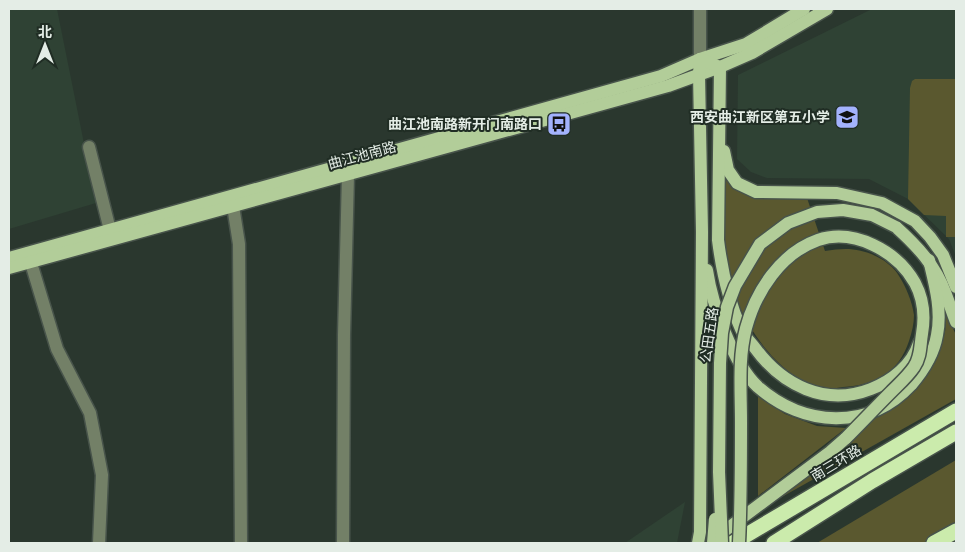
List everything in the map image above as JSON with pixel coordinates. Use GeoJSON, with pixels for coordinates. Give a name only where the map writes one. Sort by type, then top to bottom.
{"type":"FeatureCollection","features":[{"type":"Feature","properties":{"kind":"highway","name":"南三环路"},"geometry":{"type":"LineString","coordinates":[[733,543],[956,411]]}},
{"type":"Feature","properties":{"kind":"highway"},"geometry":{"type":"LineString","coordinates":[[774,543],[872,481],[956,432]]}},
{"type":"Feature","properties":{"kind":"highway"},"geometry":{"type":"LineString","coordinates":[[934,543],[956,531]]}},
{"type":"Feature","properties":{"kind":"main road","name":"曲江池南路"},"geometry":{"type":"LineString","coordinates":[[9,258],[29,258],[233,206],[661,76],[700,59],[746,44],[804,9]]}},
{"type":"Feature","properties":{"kind":"main road","name":"曲江池南路"},"geometry":{"type":"LineString","coordinates":[[9,268],[29,258],[110,230],[668,86],[752,53],[826,9]]}},
{"type":"Feature","properties":{"kind":"main road"},"geometry":{"type":"LineString","coordinates":[[698,543],[700,532],[702,232],[700,59],[720,67],[718,240],[721,268],[727,294],[742,331],[764,360],[782,377],[806,389],[824,395],[841,396],[862,393],[896,376],[917,350],[922,337]]}},
{"type":"Feature","properties":{"kind":"main road"},"geometry":{"type":"LineString","coordinates":[[719,128],[728,170],[737,184],[756,192],[837,193],[882,203],[915,221],[930,237],[943,255],[956,287]]}},
{"type":"Feature","properties":{"kind":"main road","name":"公田五路"},"geometry":{"type":"LineString","coordinates":[[722,543],[719,472],[722,333],[727,306],[735,286],[760,244],[788,223],[817,212],[843,210],[872,215],[896,227],[929,260]]}},
{"type":"Feature","properties":{"kind":"main road"},"geometry":{"type":"LineString","coordinates":[[702,232],[708,278],[716,310],[740,362],[756,385],[771,397],[807,415],[826,418],[852,418],[874,411],[892,401],[920,375],[930,357],[937,336],[939,318],[938,297],[929,260]]}},
{"type":"Feature","properties":{"kind":"main road"},"geometry":{"type":"LineString","coordinates":[[708,543],[830,452],[904,380],[914,366],[920,354],[924,324],[922,305],[915,284],[903,266],[886,252],[862,240],[840,237],[819,240],[805,246],[783,262],[766,282],[754,306],[746,328],[742,354],[741,501],[739,543]]}},
{"type":"Feature","properties":{"kind":"main road"},"geometry":{"type":"LineString","coordinates":[[929,260],[945,290],[956,322]]}},
{"type":"Feature","properties":{"kind":"main road"},"geometry":{"type":"LineString","coordinates":[[713,543],[719,472]]}},
{"type":"Feature","properties":{"kind":"main road"},"geometry":{"type":"LineString","coordinates":[[741,501],[745,543]]}},
{"type":"Feature","properties":{"kind":"street"},"geometry":{"type":"LineString","coordinates":[[700,9],[700,59]]}},
{"type":"Feature","properties":{"kind":"street"},"geometry":{"type":"LineString","coordinates":[[89,147],[110,230]]}},
{"type":"Feature","properties":{"kind":"street"},"geometry":{"type":"LineString","coordinates":[[343,543],[347,170]]}},
{"type":"Feature","properties":{"kind":"street"},"geometry":{"type":"LineString","coordinates":[[233,206],[239,244],[240,543]]}},
{"type":"Feature","properties":{"kind":"street"},"geometry":{"type":"LineString","coordinates":[[29,258],[57,349],[90,413],[102,475],[99,543]]}},
{"type":"Feature","properties":{"kind":"shaded area"},"geometry":{"type":"Polygon","coordinates":[[[9,9],[57,9],[96,203],[9,229],[9,9]]]}},
{"type":"Feature","properties":{"kind":"shaded area","name":"西安曲江新区第五小学"},"geometry":{"type":"Polygon","coordinates":[[[872,9],[956,9],[956,257],[949,239],[908,199],[869,179],[767,178],[751,172],[737,159],[738,75],[872,9]]]}},
{"type":"Feature","properties":{"kind":"shaded area"},"geometry":{"type":"Polygon","coordinates":[[[915,79],[956,79],[956,237],[946,237],[946,216],[924,215],[908,199],[910,88],[912,81],[915,79]]]}},
{"type":"Feature","properties":{"kind":"shaded area"},"geometry":{"type":"Polygon","coordinates":[[[726,180],[736,188],[807,198],[825,251],[848,249],[862,251],[876,256],[894,269],[906,289],[912,305],[914,315],[913,328],[905,352],[885,375],[876,380],[855,386],[824,388],[798,378],[764,347],[740,308],[731,279],[723,222],[726,180]]]}},
{"type":"Feature","properties":{"kind":"shaded area"},"geometry":{"type":"Polygon","coordinates":[[[946,313],[956,335],[956,399],[764,507],[874,417],[901,403],[918,387],[931,368],[941,347],[946,313]]]}},
{"type":"Feature","properties":{"kind":"shaded area"},"geometry":{"type":"Polygon","coordinates":[[[758,396],[785,414],[817,426],[846,428],[758,496],[758,396]]]}},
{"type":"Feature","properties":{"kind":"shaded area"},"geometry":{"type":"Polygon","coordinates":[[[956,460],[956,543],[817,543],[956,460]]]}},
{"type":"Feature","properties":{"kind":"shaded area"},"geometry":{"type":"Polygon","coordinates":[[[685,502],[677,543],[625,543],[685,502]]]}},
{"type":"Feature","properties":{"kind":"place","name":"西安曲江新区第五小学"},"geometry":{"type":"Point","coordinates":[847,117]}},
{"type":"Feature","properties":{"kind":"place","name":"曲江池南路新开门南路口"},"geometry":{"type":"Point","coordinates":[559,124]}}]}
